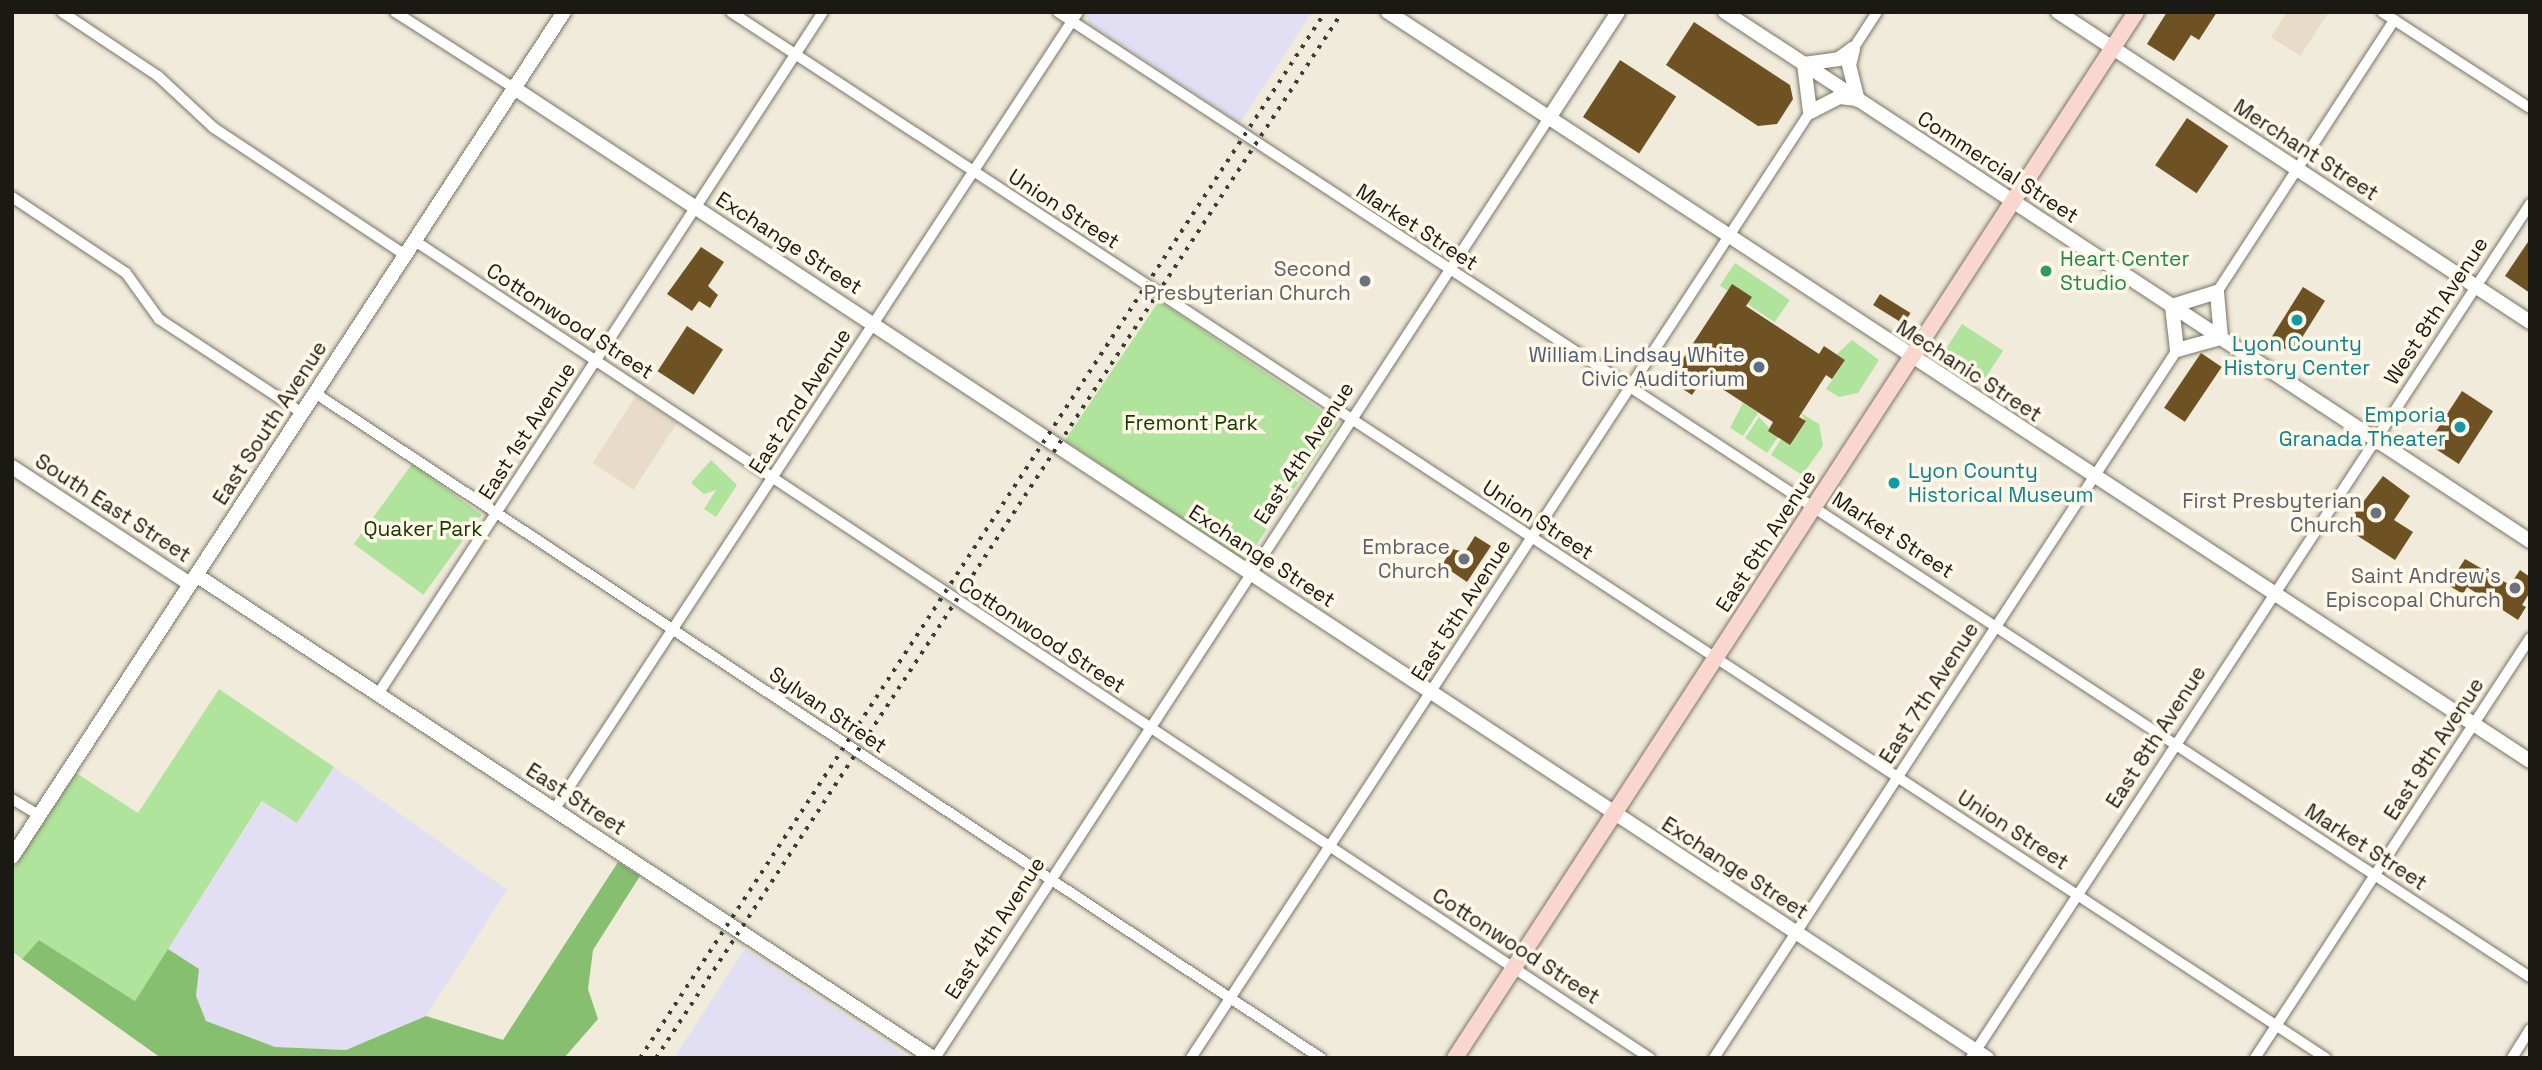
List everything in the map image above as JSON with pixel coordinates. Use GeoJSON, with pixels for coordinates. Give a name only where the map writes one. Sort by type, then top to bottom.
{"type":"FeatureCollection","features":[{"type":"Feature","properties":{"kind":"main road","name":"East 6th Avenue"},"geometry":{"type":"LineString","coordinates":[[1455,1058],[2136,12]]}},
{"type":"Feature","properties":{"kind":"street"},"geometry":{"type":"LineString","coordinates":[[62,12],[158,76],[214,128],[405,255]]}},
{"type":"Feature","properties":{"kind":"street"},"geometry":{"type":"LineString","coordinates":[[395,12],[514,88]]}},
{"type":"Feature","properties":{"kind":"street","name":"East South Avenue"},"geometry":{"type":"LineString","coordinates":[[12,857],[564,12]]}},
{"type":"Feature","properties":{"kind":"street","name":"Union Street"},"geometry":{"type":"LineString","coordinates":[[731,12],[2326,1058]]}},
{"type":"Feature","properties":{"kind":"street","name":"East 1st Avenue"},"geometry":{"type":"LineString","coordinates":[[378,695],[823,12]]}},
{"type":"Feature","properties":{"kind":"street","name":"Market Street"},"geometry":{"type":"LineString","coordinates":[[1058,12],[1075,17],[1448,270],[2530,977]]}},
{"type":"Feature","properties":{"kind":"street","name":"Mechanic Street"},"geometry":{"type":"LineString","coordinates":[[1388,12],[2272,596],[2530,761]]}},
{"type":"Feature","properties":{"kind":"street","name":"East 4th Avenue"},"geometry":{"type":"LineString","coordinates":[[934,1058],[1618,12]]}},
{"type":"Feature","properties":{"kind":"street","name":"Commercial Street"},"geometry":{"type":"LineString","coordinates":[[1725,12],[2530,541]]}},
{"type":"Feature","properties":{"kind":"street"},"geometry":{"type":"LineString","coordinates":[[1853,49],[1839,59],[1804,64],[1810,112],[1840,97],[1858,100],[1849,65],[1853,49],[1877,12]]}},
{"type":"Feature","properties":{"kind":"street","name":"Merchant Street"},"geometry":{"type":"LineString","coordinates":[[2059,12],[2530,322]]}},
{"type":"Feature","properties":{"kind":"street"},"geometry":{"type":"LineString","coordinates":[[2382,12],[2530,108]]}},
{"type":"Feature","properties":{"kind":"street","name":"East 2nd Avenue"},"geometry":{"type":"LineString","coordinates":[[554,810],[1075,17]]}},
{"type":"Feature","properties":{"kind":"street"},"geometry":{"type":"LineString","coordinates":[[2217,292],[2172,306],[2177,350],[2221,338],[2217,292],[2394,20]]}},
{"type":"Feature","properties":{"kind":"street","name":"Exchange Street"},"geometry":{"type":"LineString","coordinates":[[514,88],[1978,1055]]}},
{"type":"Feature","properties":{"kind":"street","name":"East 5th Avenue"},"geometry":{"type":"LineString","coordinates":[[1191,1058],[1810,112]]}},
{"type":"Feature","properties":{"kind":"street"},"geometry":{"type":"LineString","coordinates":[[12,197],[134,283],[159,319],[302,413]]}},
{"type":"Feature","properties":{"kind":"street","name":"West 8th Avenue"},"geometry":{"type":"LineString","coordinates":[[2375,439],[2530,204]]}},
{"type":"Feature","properties":{"kind":"street","name":"Cottonwood Street"},"geometry":{"type":"LineString","coordinates":[[415,241],[1150,730],[1650,1058]]}},
{"type":"Feature","properties":{"kind":"street","name":"East 7th Avenue"},"geometry":{"type":"LineString","coordinates":[[1714,1058],[2177,350]]}},
{"type":"Feature","properties":{"kind":"street","name":"Sylvan Street"},"geometry":{"type":"LineString","coordinates":[[316,393],[675,628],[852,750],[1053,879],[1321,1058]]}},
{"type":"Feature","properties":{"kind":"street","name":"East 8th Avenue"},"geometry":{"type":"LineString","coordinates":[[1978,1055],[2076,894],[2375,439]]}},
{"type":"Feature","properties":{"kind":"street","name":"South East Street"},"geometry":{"type":"LineString","coordinates":[[12,467],[193,580]]}},
{"type":"Feature","properties":{"kind":"street","name":"East Street"},"geometry":{"type":"LineString","coordinates":[[193,580],[378,695],[934,1058]]}},
{"type":"Feature","properties":{"kind":"street","name":"East 9th Avenue"},"geometry":{"type":"LineString","coordinates":[[2255,1058],[2530,638]]}},
{"type":"Feature","properties":{"kind":"street"},"geometry":{"type":"LineString","coordinates":[[12,799],[39,815]]}},
{"type":"Feature","properties":{"kind":"street"},"geometry":{"type":"LineString","coordinates":[[2512,1058],[2530,1029]]}},
{"type":"Feature","properties":{"kind":"shaded area"},"geometry":{"type":"Polygon","coordinates":[[[1086,12],[1312,12],[1240,123],[1089,23],[1086,12]]]}},
{"type":"Feature","properties":{"kind":"shaded area"},"geometry":{"type":"Polygon","coordinates":[[[2287,12],[2329,12],[2300,56],[2271,37],[2287,12]]]}},
{"type":"Feature","properties":{"kind":"shaded area"},"geometry":{"type":"Polygon","coordinates":[[[636,396],[677,423],[634,490],[592,463],[636,396]]]}},
{"type":"Feature","properties":{"kind":"shaded area"},"geometry":{"type":"Polygon","coordinates":[[[334,767],[507,890],[426,1016],[346,1050],[275,1047],[206,1021],[196,996],[198,969],[168,949],[263,801],[297,823],[334,767]]]}},
{"type":"Feature","properties":{"kind":"shaded area"},"geometry":{"type":"Polygon","coordinates":[[[745,949],[910,1058],[674,1058],[745,949]]]}},
{"type":"Feature","properties":{"kind":"green space"},"geometry":{"type":"Polygon","coordinates":[[[1735,263],[1790,300],[1775,322],[1720,285],[1735,263]]]}},
{"type":"Feature","properties":{"kind":"green space","name":"Fremont Park"},"geometry":{"type":"Polygon","coordinates":[[[1159,301],[1339,422],[1245,562],[1065,440],[1159,301]]]}},
{"type":"Feature","properties":{"kind":"green space"},"geometry":{"type":"Polygon","coordinates":[[[1962,324],[2003,351],[1985,378],[1944,352],[1962,324]]]}},
{"type":"Feature","properties":{"kind":"green space"},"geometry":{"type":"Polygon","coordinates":[[[1852,340],[1879,360],[1858,393],[1839,397],[1826,389],[1845,360],[1837,354],[1852,340]]]}},
{"type":"Feature","properties":{"kind":"green space"},"geometry":{"type":"Polygon","coordinates":[[[1743,403],[1758,413],[1743,436],[1730,428],[1743,403]]]}},
{"type":"Feature","properties":{"kind":"green space"},"geometry":{"type":"Polygon","coordinates":[[[1801,413],[1819,424],[1823,446],[1802,475],[1771,455],[1781,439],[1790,445],[1806,422],[1801,413]]]}},
{"type":"Feature","properties":{"kind":"green space"},"geometry":{"type":"Polygon","coordinates":[[[1759,417],[1778,437],[1767,453],[1745,438],[1759,417]]]}},
{"type":"Feature","properties":{"kind":"green space"},"geometry":{"type":"Polygon","coordinates":[[[711,460],[737,485],[716,517],[704,509],[716,490],[704,494],[691,483],[711,460]]]}},
{"type":"Feature","properties":{"kind":"green space","name":"Quaker Park"},"geometry":{"type":"Polygon","coordinates":[[[412,464],[482,515],[423,595],[354,544],[412,464]]]}},
{"type":"Feature","properties":{"kind":"green space"},"geometry":{"type":"Polygon","coordinates":[[[219,689],[334,767],[297,823],[262,801],[135,1001],[39,940],[22,959],[12,951],[12,871],[76,773],[138,813],[219,689]]]}},
{"type":"Feature","properties":{"kind":"green space"},"geometry":{"type":"Polygon","coordinates":[[[618,862],[640,876],[593,950],[588,989],[598,1019],[564,1058],[161,1058],[22,959],[39,940],[135,1001],[168,949],[199,969],[196,996],[206,1021],[275,1047],[346,1050],[426,1016],[503,1040],[618,862]]]}},
{"type":"Feature","properties":{"kind":"building"},"geometry":{"type":"Polygon","coordinates":[[[2167,12],[2217,12],[2199,40],[2191,35],[2174,61],[2147,44],[2167,12]]]}},
{"type":"Feature","properties":{"kind":"building"},"geometry":{"type":"Polygon","coordinates":[[[1694,22],[1790,85],[1793,99],[1777,124],[1758,126],[1666,65],[1694,22]]]}},
{"type":"Feature","properties":{"kind":"building"},"geometry":{"type":"Polygon","coordinates":[[[1620,60],[1676,96],[1639,154],[1583,117],[1620,60]]]}},
{"type":"Feature","properties":{"kind":"building"},"geometry":{"type":"Polygon","coordinates":[[[2187,118],[2228,146],[2197,193],[2155,165],[2187,118]]]}},
{"type":"Feature","properties":{"kind":"building"},"geometry":{"type":"Polygon","coordinates":[[[2530,239],[2530,293],[2505,276],[2530,239]]]}},
{"type":"Feature","properties":{"kind":"building"},"geometry":{"type":"Polygon","coordinates":[[[701,247],[724,262],[708,286],[718,295],[710,308],[699,301],[692,311],[667,294],[701,247]]]}},
{"type":"Feature","properties":{"kind":"building","name":"William Lindsay White Civic Auditorium"},"geometry":{"type":"Polygon","coordinates":[[[1732,284],[1752,297],[1746,306],[1819,354],[1824,346],[1845,360],[1832,379],[1826,375],[1799,417],[1806,421],[1790,445],[1768,431],[1773,422],[1704,377],[1692,395],[1669,380],[1732,284]]]}},
{"type":"Feature","properties":{"kind":"building","name":"Lyon County History Center"},"geometry":{"type":"Polygon","coordinates":[[[2303,287],[2325,301],[2292,353],[2270,340],[2303,287]]]}},
{"type":"Feature","properties":{"kind":"building"},"geometry":{"type":"Polygon","coordinates":[[[1880,294],[1911,313],[1904,324],[1873,305],[1880,294]]]}},
{"type":"Feature","properties":{"kind":"building"},"geometry":{"type":"Polygon","coordinates":[[[687,326],[723,349],[694,395],[658,371],[687,326]]]}},
{"type":"Feature","properties":{"kind":"building"},"geometry":{"type":"Polygon","coordinates":[[[2201,353],[2222,367],[2185,422],[2164,408],[2201,353]]]}},
{"type":"Feature","properties":{"kind":"building","name":"Emporia Granada Theater"},"geometry":{"type":"Polygon","coordinates":[[[2462,391],[2493,411],[2459,464],[2428,444],[2462,391]]]}},
{"type":"Feature","properties":{"kind":"building","name":"First Presbyterian Church"},"geometry":{"type":"Polygon","coordinates":[[[2383,476],[2410,496],[2394,520],[2413,532],[2395,560],[2344,527],[2383,476]]]}},
{"type":"Feature","properties":{"kind":"building","name":"Embrace Church"},"geometry":{"type":"Polygon","coordinates":[[[1475,536],[1491,546],[1467,582],[1442,565],[1452,549],[1465,552],[1475,536]]]}},
{"type":"Feature","properties":{"kind":"building","name":"Saint Andrew's Episcopal Church"},"geometry":{"type":"Polygon","coordinates":[[[2465,559],[2510,585],[2520,570],[2530,577],[2530,592],[2522,605],[2526,607],[2518,620],[2467,587],[2463,594],[2448,585],[2465,559]]]}},
{"type":"Feature","properties":{"kind":"railway"},"geometry":{"type":"LineString","coordinates":[[640,1058],[1325,12]]}},
{"type":"Feature","properties":{"kind":"railway"},"geometry":{"type":"LineString","coordinates":[[656,1058],[1342,12]]}},
{"type":"Feature","properties":{"kind":"place","name":"Heart Center Studio"},"geometry":{"type":"Point","coordinates":[2046,271]}},
{"type":"Feature","properties":{"kind":"place","name":"Second Presbyterian Church"},"geometry":{"type":"Point","coordinates":[1365,281]}},
{"type":"Feature","properties":{"kind":"place","name":"Lyon County History Center"},"geometry":{"type":"Point","coordinates":[2297,320]}},
{"type":"Feature","properties":{"kind":"place","name":"William Lindsay White Civic Auditorium"},"geometry":{"type":"Point","coordinates":[1759,367]}},
{"type":"Feature","properties":{"kind":"place","name":"Emporia Granada Theater"},"geometry":{"type":"Point","coordinates":[2460,427]}},
{"type":"Feature","properties":{"kind":"place","name":"Lyon County Historical Museum"},"geometry":{"type":"Point","coordinates":[1894,483]}},
{"type":"Feature","properties":{"kind":"place","name":"First Presbyterian Church"},"geometry":{"type":"Point","coordinates":[2376,513]}},
{"type":"Feature","properties":{"kind":"place","name":"Embrace Church"},"geometry":{"type":"Point","coordinates":[1464,559]}},
{"type":"Feature","properties":{"kind":"place","name":"Saint Andrew's Episcopal Church"},"geometry":{"type":"Point","coordinates":[2515,588]}}]}
